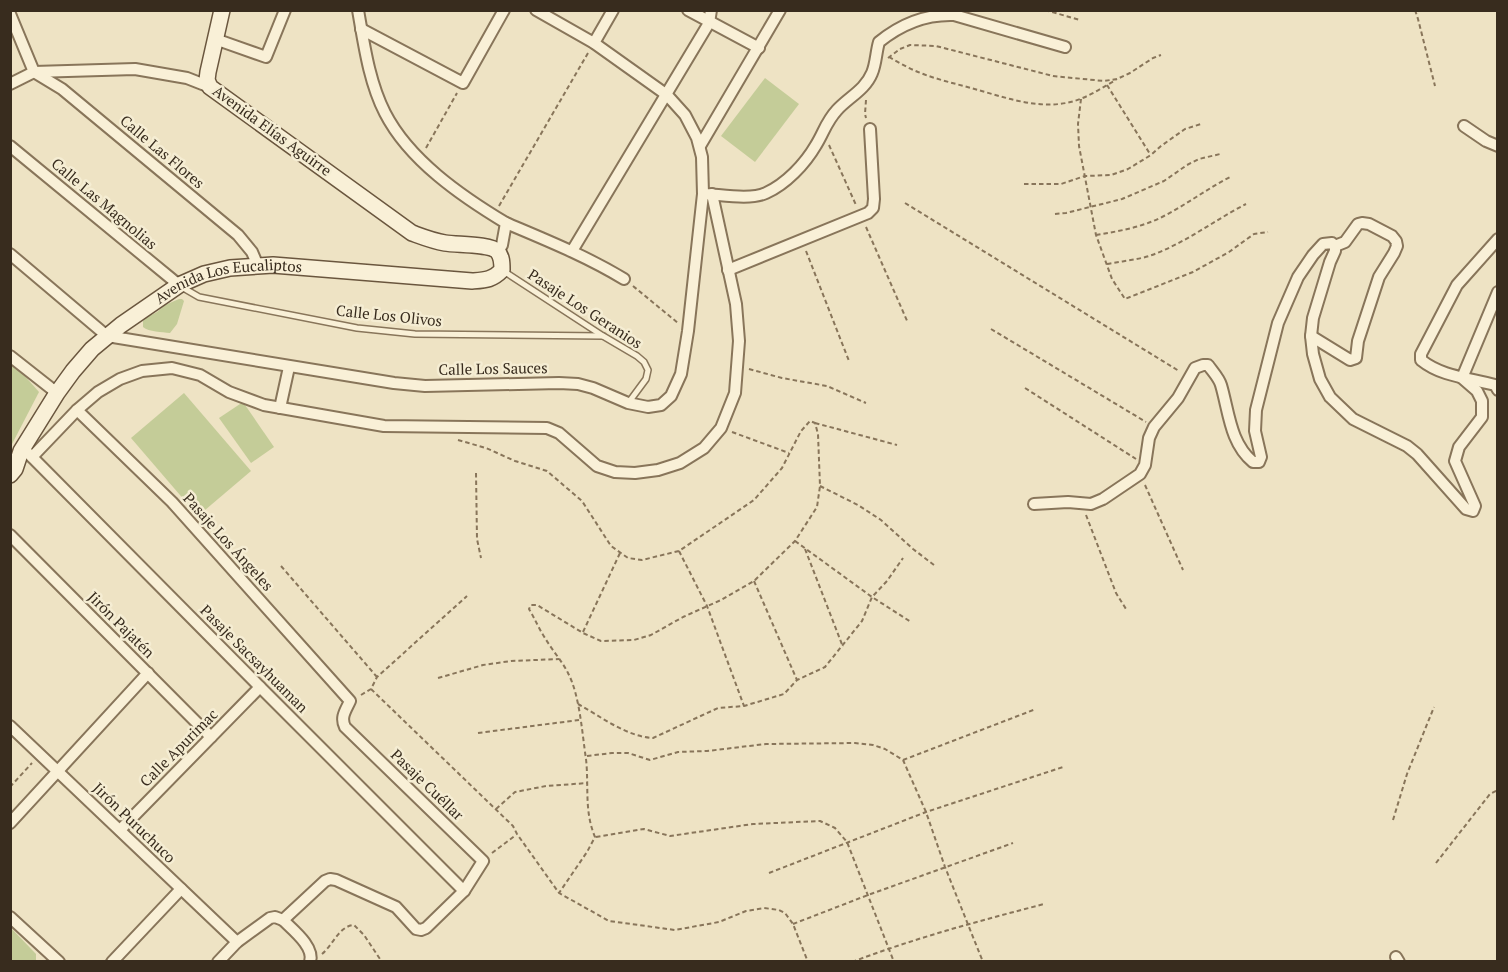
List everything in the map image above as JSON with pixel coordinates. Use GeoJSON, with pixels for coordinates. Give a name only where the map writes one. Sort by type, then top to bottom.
{"type":"FeatureCollection","features":[{"type":"Feature","properties":{"kind":"street"},"geometry":{"type":"LineString","coordinates":[[210,87],[207,80],[208,72],[222,10]]}},
{"type":"Feature","properties":{"kind":"street"},"geometry":{"type":"LineString","coordinates":[[215,39],[266,57],[285,10]]}},
{"type":"Feature","properties":{"kind":"street"},"geometry":{"type":"LineString","coordinates":[[358,10],[372,80],[384,112],[403,142],[450,186],[493,216],[600,264],[624,279]]}},
{"type":"Feature","properties":{"kind":"street"},"geometry":{"type":"LineString","coordinates":[[361,29],[463,83],[504,10]]}},
{"type":"Feature","properties":{"kind":"street"},"geometry":{"type":"LineString","coordinates":[[22,453],[98,392],[120,379],[142,371],[172,368],[200,375],[229,392],[264,405],[384,426],[547,428],[560,433],[597,466],[615,472],[635,473],[658,470],[680,463],[704,448],[721,428],[735,393],[739,341],[736,304],[707,194],[700,146],[685,115],[667,95],[594,43],[536,10]]}},
{"type":"Feature","properties":{"kind":"street"},"geometry":{"type":"LineString","coordinates":[[594,43],[613,10]]}},
{"type":"Feature","properties":{"kind":"street"},"geometry":{"type":"LineString","coordinates":[[688,10],[759,48]]}},
{"type":"Feature","properties":{"kind":"street"},"geometry":{"type":"LineString","coordinates":[[572,251],[709,23],[711,10]]}},
{"type":"Feature","properties":{"kind":"street"},"geometry":{"type":"LineString","coordinates":[[700,146],[780,10]]}},
{"type":"Feature","properties":{"kind":"street"},"geometry":{"type":"LineString","coordinates":[[10,14],[14,33],[34,72]]}},
{"type":"Feature","properties":{"kind":"street"},"geometry":{"type":"LineString","coordinates":[[707,194],[750,196],[764,194],[776,188],[808,158],[825,125],[838,108],[865,85],[873,72],[879,42],[898,28],[915,21],[938,15],[954,15],[1065,47]]}},
{"type":"Feature","properties":{"kind":"street","name":"Avenida Elías Aguirre"},"geometry":{"type":"LineString","coordinates":[[10,84],[34,72],[135,69],[187,78],[210,87],[412,232],[428,240],[490,248],[498,252]]}},
{"type":"Feature","properties":{"kind":"street","name":"Calle Las Flores"},"geometry":{"type":"LineString","coordinates":[[34,72],[63,89],[238,235],[252,252],[258,266]]}},
{"type":"Feature","properties":{"kind":"street"},"geometry":{"type":"LineString","coordinates":[[1464,126],[1497,146]]}},
{"type":"Feature","properties":{"kind":"street"},"geometry":{"type":"LineString","coordinates":[[728,270],[868,213],[873,208],[874,199],[870,129]]}},
{"type":"Feature","properties":{"kind":"street","name":"Calle Las Magnolias"},"geometry":{"type":"LineString","coordinates":[[10,146],[179,285]]}},
{"type":"Feature","properties":{"kind":"street","name":"Calle Los Sauces"},"geometry":{"type":"LineString","coordinates":[[107,336],[394,383],[425,386],[578,384],[628,403],[648,407],[661,405],[671,396],[681,374],[707,194]]}},
{"type":"Feature","properties":{"kind":"street"},"geometry":{"type":"LineString","coordinates":[[502,270],[498,252],[502,245],[506,223]]}},
{"type":"Feature","properties":{"kind":"street"},"geometry":{"type":"LineString","coordinates":[[1311,336],[1350,360],[1356,358],[1358,341],[1379,277],[1397,246],[1392,236],[1366,223],[1358,224],[1345,242],[1335,246]]}},
{"type":"Feature","properties":{"kind":"street"},"geometry":{"type":"LineString","coordinates":[[1497,239],[1457,285],[1421,354],[1421,360],[1429,366],[1462,378],[1495,385],[1497,390]]}},
{"type":"Feature","properties":{"kind":"street"},"geometry":{"type":"LineString","coordinates":[[1034,504],[1068,502],[1091,504],[1103,500],[1143,470],[1149,438],[1154,427],[1178,398],[1195,368],[1203,364],[1208,366],[1220,383],[1239,447],[1253,462],[1259,462],[1261,457],[1256,431],[1256,410],[1278,322],[1298,277],[1313,255],[1323,244],[1332,243],[1335,246]]}},
{"type":"Feature","properties":{"kind":"street"},"geometry":{"type":"LineString","coordinates":[[1335,246],[1313,318],[1311,336],[1320,379],[1329,397],[1353,418],[1407,446],[1417,454],[1466,509],[1473,511],[1475,506],[1455,460],[1459,447],[1482,417],[1482,400],[1477,391],[1462,378]]}},
{"type":"Feature","properties":{"kind":"street"},"geometry":{"type":"LineString","coordinates":[[10,254],[107,336]]}},
{"type":"Feature","properties":{"kind":"street","name":"Avenida Los Eucaliptos"},"geometry":{"type":"LineString","coordinates":[[10,475],[15,470],[22,453],[57,393],[92,349],[179,285],[204,274],[230,268],[273,265],[472,281],[496,277],[502,270]]}},
{"type":"Feature","properties":{"kind":"street"},"geometry":{"type":"LineString","coordinates":[[1462,378],[1497,292]]}},
{"type":"Feature","properties":{"kind":"street"},"geometry":{"type":"LineString","coordinates":[[10,356],[57,393]]}},
{"type":"Feature","properties":{"kind":"street"},"geometry":{"type":"LineString","coordinates":[[280,408],[289,367]]}},
{"type":"Feature","properties":{"kind":"street","name":"Pasaje Los Ángeles"},"geometry":{"type":"LineString","coordinates":[[77,410],[172,502],[350,700]]}},
{"type":"Feature","properties":{"kind":"street","name":"Pasaje Sacsayhuaman"},"geometry":{"type":"LineString","coordinates":[[22,453],[464,891]]}},
{"type":"Feature","properties":{"kind":"street","name":"Jirón Pajatén"},"geometry":{"type":"LineString","coordinates":[[10,535],[211,737]]}},
{"type":"Feature","properties":{"kind":"street"},"geometry":{"type":"LineString","coordinates":[[10,823],[148,673]]}},
{"type":"Feature","properties":{"kind":"street","name":"Calle Apurimac"},"geometry":{"type":"LineString","coordinates":[[120,830],[260,687]]}},
{"type":"Feature","properties":{"kind":"street","name":"Pasaje Cuéllar"},"geometry":{"type":"LineString","coordinates":[[350,700],[342,717],[345,727],[483,861]]}},
{"type":"Feature","properties":{"kind":"street","name":"Jirón Puruchuco"},"geometry":{"type":"LineString","coordinates":[[10,726],[237,942]]}},
{"type":"Feature","properties":{"kind":"street"},"geometry":{"type":"LineString","coordinates":[[284,920],[325,881],[330,879],[357,888],[396,907],[416,929],[421,930],[426,928],[464,891],[483,861]]}},
{"type":"Feature","properties":{"kind":"street"},"geometry":{"type":"LineString","coordinates":[[112,962],[181,889]]}},
{"type":"Feature","properties":{"kind":"street"},"geometry":{"type":"LineString","coordinates":[[10,917],[52,959]]}},
{"type":"Feature","properties":{"kind":"street"},"geometry":{"type":"LineString","coordinates":[[218,962],[237,942],[270,918],[275,917],[284,920],[309,948],[312,956],[310,962]]}},
{"type":"Feature","properties":{"kind":"lane","name":"Pasaje Los Geranios"},"geometry":{"type":"LineString","coordinates":[[502,270],[644,362],[648,370],[646,379],[628,403]]}},
{"type":"Feature","properties":{"kind":"lane","name":"Calle Los Olivos"},"geometry":{"type":"LineString","coordinates":[[179,285],[199,297],[357,328],[415,334],[603,336]]}},
{"type":"Feature","properties":{"kind":"path"},"geometry":{"type":"LineString","coordinates":[[1045,10],[1080,20]]}},
{"type":"Feature","properties":{"kind":"path"},"geometry":{"type":"LineString","coordinates":[[1415,10],[1435,86]]}},
{"type":"Feature","properties":{"kind":"path"},"geometry":{"type":"LineString","coordinates":[[493,216],[594,43]]}},
{"type":"Feature","properties":{"kind":"path"},"geometry":{"type":"LineString","coordinates":[[885,64],[889,57],[910,45],[936,46],[1053,76],[1104,81],[1117,79]]}},
{"type":"Feature","properties":{"kind":"path"},"geometry":{"type":"LineString","coordinates":[[889,57],[917,72],[1018,101],[1050,104],[1081,99],[1161,55]]}},
{"type":"Feature","properties":{"kind":"path"},"geometry":{"type":"LineString","coordinates":[[420,159],[463,83]]}},
{"type":"Feature","properties":{"kind":"path"},"geometry":{"type":"LineString","coordinates":[[1107,85],[1151,155]]}},
{"type":"Feature","properties":{"kind":"path"},"geometry":{"type":"LineString","coordinates":[[869,94],[865,102],[865,114],[870,129]]}},
{"type":"Feature","properties":{"kind":"path"},"geometry":{"type":"LineString","coordinates":[[1081,99],[1078,124],[1079,146],[1096,235],[1112,279],[1125,299],[1193,272],[1229,252],[1254,234],[1268,231]]}},
{"type":"Feature","properties":{"kind":"path"},"geometry":{"type":"LineString","coordinates":[[1024,184],[1061,184],[1085,176],[1111,175],[1128,169],[1151,155],[1185,129],[1201,124]]}},
{"type":"Feature","properties":{"kind":"path"},"geometry":{"type":"LineString","coordinates":[[1055,214],[1105,204],[1164,181],[1199,159],[1220,154]]}},
{"type":"Feature","properties":{"kind":"path"},"geometry":{"type":"LineString","coordinates":[[1096,235],[1130,229],[1155,220],[1230,177]]}},
{"type":"Feature","properties":{"kind":"path"},"geometry":{"type":"LineString","coordinates":[[905,203],[1190,377]]}},
{"type":"Feature","properties":{"kind":"path"},"geometry":{"type":"LineString","coordinates":[[1107,264],[1151,255],[1173,246],[1246,204]]}},
{"type":"Feature","properties":{"kind":"path"},"geometry":{"type":"LineString","coordinates":[[801,240],[849,361]]}},
{"type":"Feature","properties":{"kind":"path"},"geometry":{"type":"LineString","coordinates":[[624,279],[688,331]]}},
{"type":"Feature","properties":{"kind":"path"},"geometry":{"type":"LineString","coordinates":[[991,329],[1154,427]]}},
{"type":"Feature","properties":{"kind":"path"},"geometry":{"type":"LineString","coordinates":[[737,367],[827,386],[866,403]]}},
{"type":"Feature","properties":{"kind":"path"},"geometry":{"type":"LineString","coordinates":[[1024,388],[1143,470],[1183,570]]}},
{"type":"Feature","properties":{"kind":"path"},"geometry":{"type":"LineString","coordinates":[[453,438],[486,447],[515,461],[547,471],[582,501],[611,546],[628,558],[642,560],[679,551],[754,500],[782,468],[810,421],[897,445]]}},
{"type":"Feature","properties":{"kind":"path"},"geometry":{"type":"LineString","coordinates":[[595,837],[591,829],[586,801],[588,783],[578,704],[568,674],[544,637],[529,609],[531,605],[537,605],[583,633],[601,641],[634,640],[651,635],[754,581],[795,541],[817,507],[820,486],[818,434],[814,423]]}},
{"type":"Feature","properties":{"kind":"path"},"geometry":{"type":"LineString","coordinates":[[721,428],[790,453]]}},
{"type":"Feature","properties":{"kind":"path"},"geometry":{"type":"LineString","coordinates":[[476,473],[477,539],[481,558]]}},
{"type":"Feature","properties":{"kind":"path"},"geometry":{"type":"LineString","coordinates":[[820,486],[858,505],[880,520],[934,565]]}},
{"type":"Feature","properties":{"kind":"path"},"geometry":{"type":"LineString","coordinates":[[1082,504],[1116,593],[1126,609]]}},
{"type":"Feature","properties":{"kind":"path"},"geometry":{"type":"LineString","coordinates":[[795,541],[872,597],[911,622]]}},
{"type":"Feature","properties":{"kind":"path"},"geometry":{"type":"LineString","coordinates":[[805,549],[843,647]]}},
{"type":"Feature","properties":{"kind":"path"},"geometry":{"type":"LineString","coordinates":[[679,551],[707,606],[744,706]]}},
{"type":"Feature","properties":{"kind":"path"},"geometry":{"type":"LineString","coordinates":[[583,633],[621,553]]}},
{"type":"Feature","properties":{"kind":"path"},"geometry":{"type":"LineString","coordinates":[[578,704],[631,734],[653,738],[718,708],[744,706],[784,694],[797,680],[825,667],[843,647],[862,621],[872,597],[903,558]]}},
{"type":"Feature","properties":{"kind":"path"},"geometry":{"type":"LineString","coordinates":[[281,567],[377,677]]}},
{"type":"Feature","properties":{"kind":"path"},"geometry":{"type":"LineString","coordinates":[[754,581],[797,680]]}},
{"type":"Feature","properties":{"kind":"path"},"geometry":{"type":"LineString","coordinates":[[350,700],[371,690],[377,677],[467,596]]}},
{"type":"Feature","properties":{"kind":"path"},"geometry":{"type":"LineString","coordinates":[[438,678],[483,665],[559,659]]}},
{"type":"Feature","properties":{"kind":"path"},"geometry":{"type":"LineString","coordinates":[[371,690],[513,826],[559,892],[609,921],[675,930],[719,922],[746,911],[779,910],[785,913],[793,924],[808,962]]}},
{"type":"Feature","properties":{"kind":"path"},"geometry":{"type":"LineString","coordinates":[[1393,820],[1407,774],[1434,707]]}},
{"type":"Feature","properties":{"kind":"path"},"geometry":{"type":"LineString","coordinates":[[903,760],[1036,709]]}},
{"type":"Feature","properties":{"kind":"path"},"geometry":{"type":"LineString","coordinates":[[478,733],[580,720]]}},
{"type":"Feature","properties":{"kind":"path"},"geometry":{"type":"LineString","coordinates":[[585,757],[628,753],[650,760],[678,752],[766,744],[855,743],[885,749],[903,760],[926,813],[983,962]]}},
{"type":"Feature","properties":{"kind":"path"},"geometry":{"type":"LineString","coordinates":[[10,787],[41,755]]}},
{"type":"Feature","properties":{"kind":"path"},"geometry":{"type":"LineString","coordinates":[[769,873],[926,813],[1063,767]]}},
{"type":"Feature","properties":{"kind":"path"},"geometry":{"type":"LineString","coordinates":[[496,809],[515,792],[546,786],[588,783]]}},
{"type":"Feature","properties":{"kind":"path"},"geometry":{"type":"LineString","coordinates":[[1436,862],[1490,794],[1497,790]]}},
{"type":"Feature","properties":{"kind":"path"},"geometry":{"type":"LineString","coordinates":[[595,837],[644,830],[670,836],[753,824],[820,821],[835,828],[847,842],[894,962]]}},
{"type":"Feature","properties":{"kind":"path"},"geometry":{"type":"LineString","coordinates":[[483,861],[517,834]]}},
{"type":"Feature","properties":{"kind":"path"},"geometry":{"type":"LineString","coordinates":[[559,892],[595,837]]}},
{"type":"Feature","properties":{"kind":"path"},"geometry":{"type":"LineString","coordinates":[[793,924],[1013,843]]}},
{"type":"Feature","properties":{"kind":"path"},"geometry":{"type":"LineString","coordinates":[[852,962],[888,948],[1044,904]]}},
{"type":"Feature","properties":{"kind":"path"},"geometry":{"type":"LineString","coordinates":[[320,955],[329,948],[343,930],[349,925],[354,925],[364,934],[382,962]]}},
{"type":"Feature","properties":{"kind":"green space"},"geometry":{"type":"Polygon","coordinates":[[[765,78],[799,104],[755,162],[721,136],[765,78]]]}},
{"type":"Feature","properties":{"kind":"green space"},"geometry":{"type":"Polygon","coordinates":[[[179,299],[184,301],[177,324],[170,333],[152,331],[143,327],[143,321],[146,318],[179,299]]]}},
{"type":"Feature","properties":{"kind":"green space"},"geometry":{"type":"Polygon","coordinates":[[[11,361],[39,392],[11,446],[11,361]]]}},
{"type":"Feature","properties":{"kind":"green space"},"geometry":{"type":"Polygon","coordinates":[[[184,393],[251,471],[198,516],[131,438],[184,393]]]}},
{"type":"Feature","properties":{"kind":"green space"},"geometry":{"type":"Polygon","coordinates":[[[243,402],[274,447],[251,463],[219,418],[243,402]]]}},
{"type":"Feature","properties":{"kind":"green space"},"geometry":{"type":"Polygon","coordinates":[[[11,928],[36,954],[36,961],[11,961],[11,928]]]}}]}
